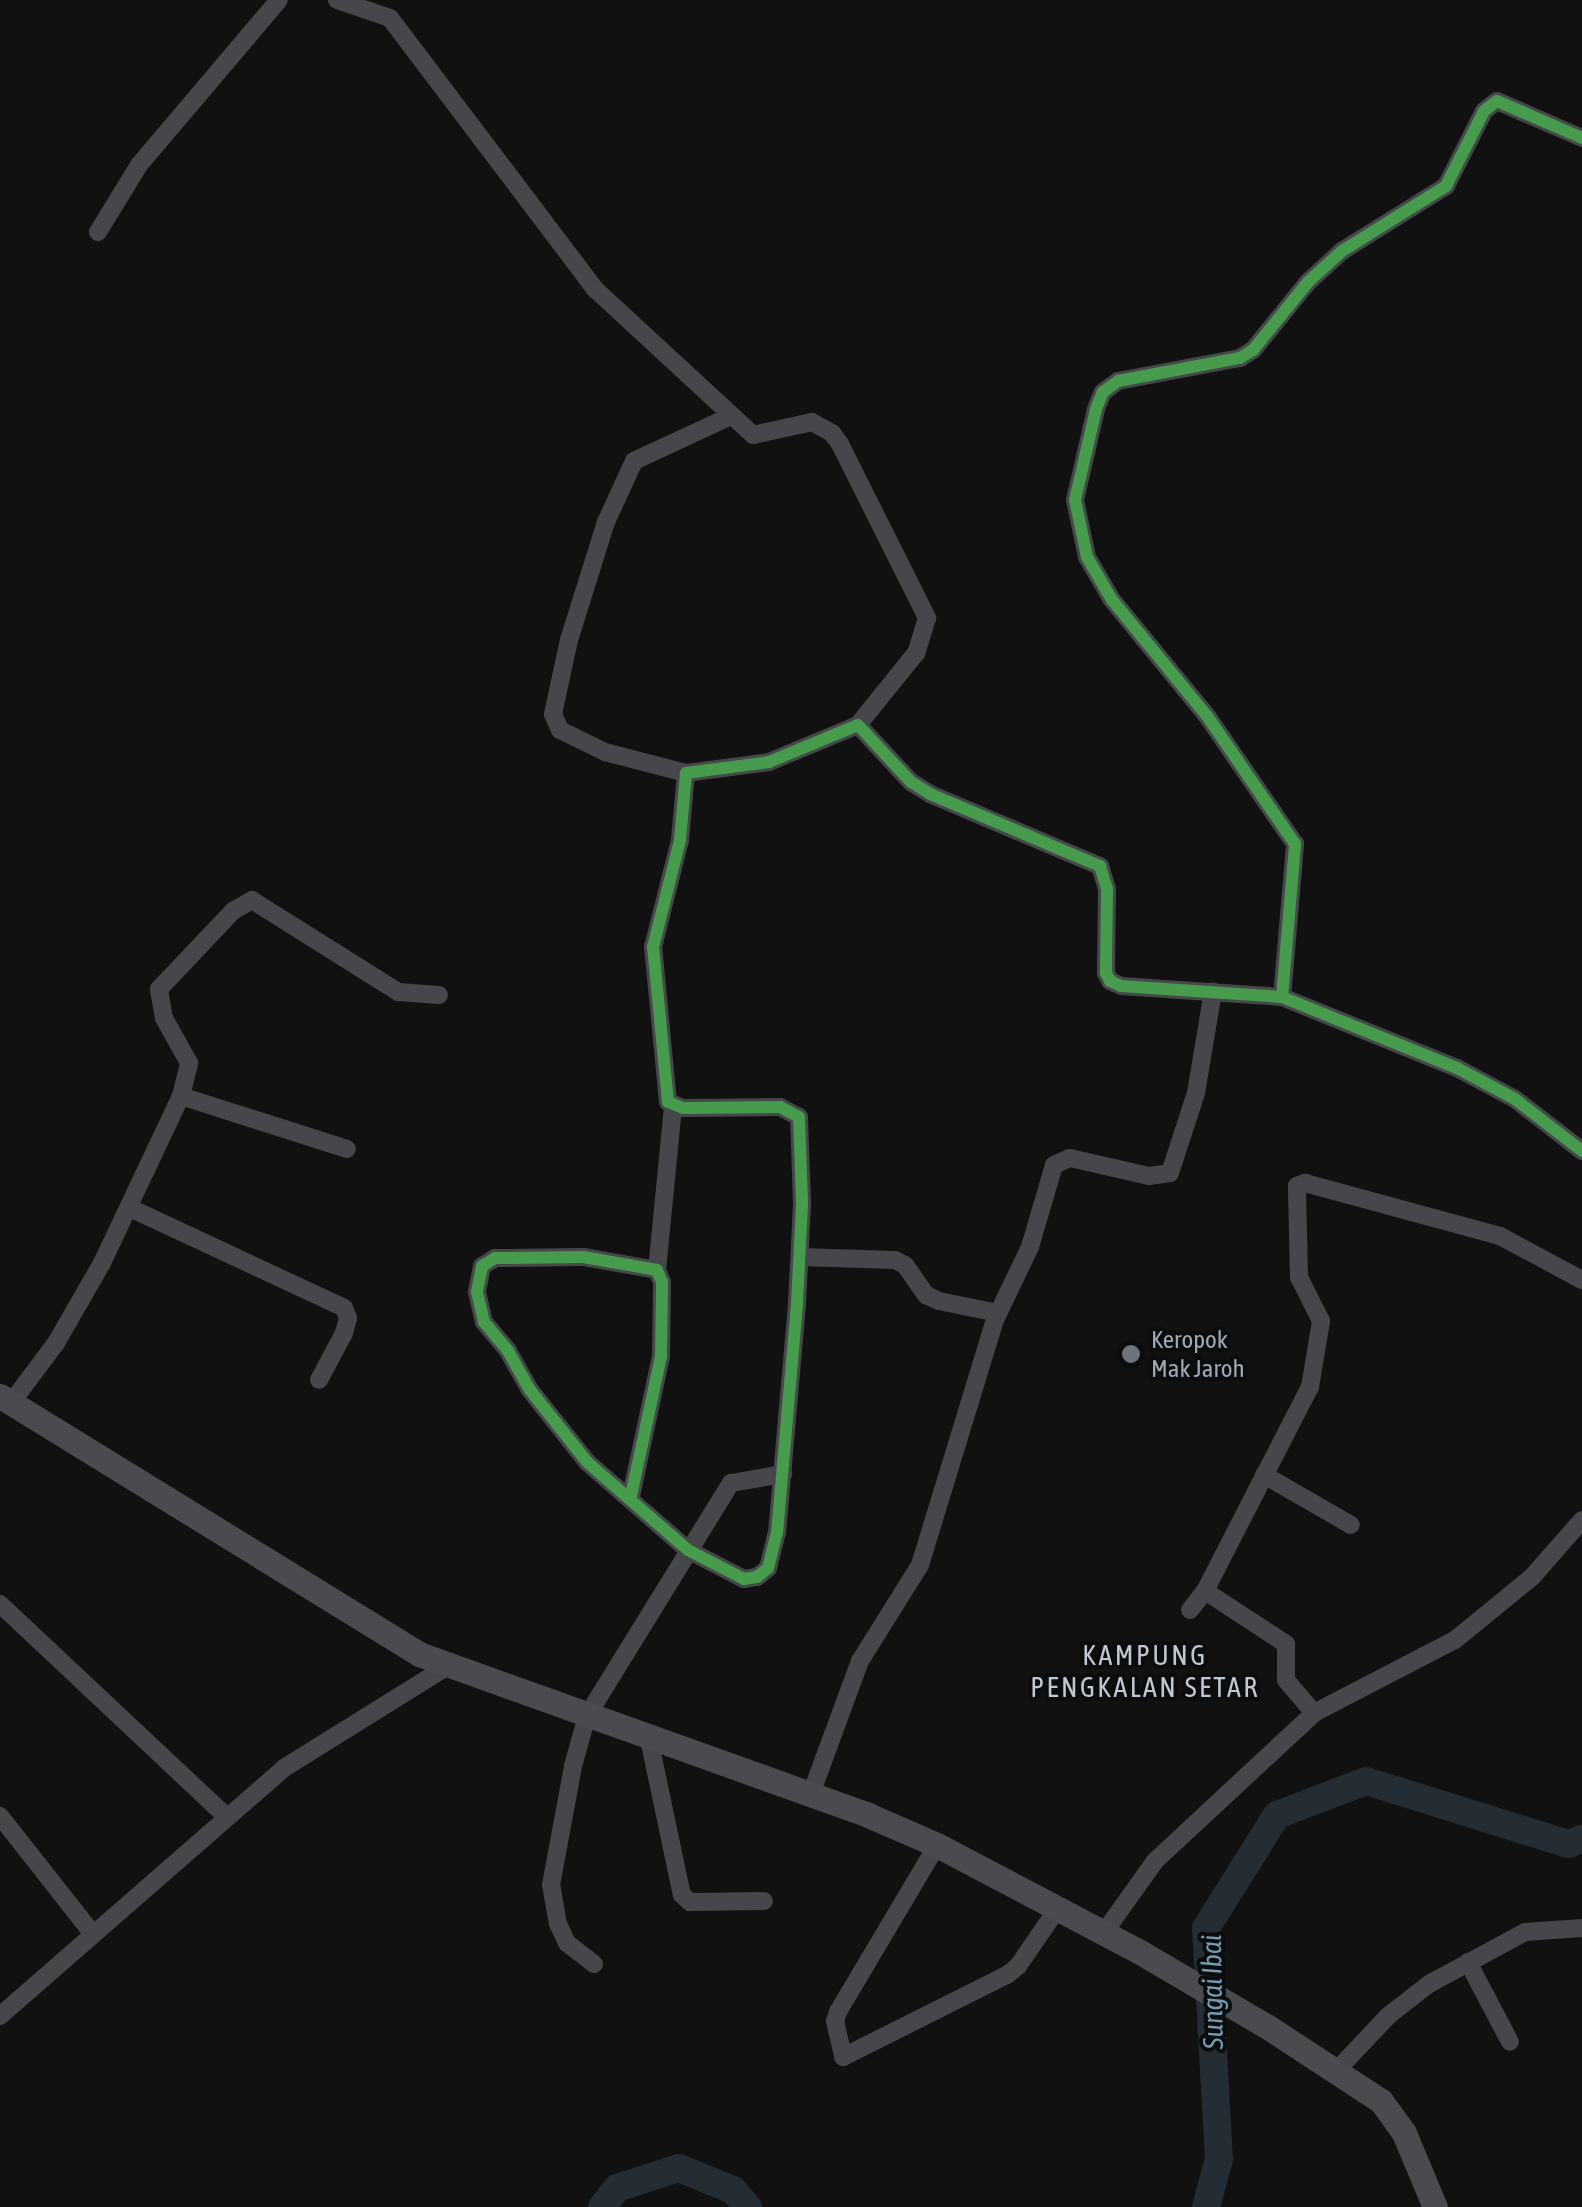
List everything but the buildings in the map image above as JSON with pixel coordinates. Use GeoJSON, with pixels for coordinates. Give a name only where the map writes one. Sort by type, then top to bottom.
{"type":"FeatureCollection","features":[{"type":"Feature","properties":{"kind":"main road"},"geometry":{"type":"LineString","coordinates":[[6,1399],[404,1646],[448,1666],[810,1794],[937,1845],[1140,1952],[1364,2087],[1393,2115],[1434,2207]]}},
{"type":"Feature","properties":{"kind":"street"},"geometry":{"type":"LineString","coordinates":[[98,232],[139,165],[279,0]]}},
{"type":"Feature","properties":{"kind":"street"},"geometry":{"type":"LineString","coordinates":[[337,0],[390,18],[596,290],[732,416],[760,437],[812,422],[832,434],[920,598],[927,618],[925,637],[858,724],[769,762],[686,773],[605,752],[560,730],[552,714],[569,640],[606,522],[634,461],[732,416]]}},
{"type":"Feature","properties":{"kind":"street"},"geometry":{"type":"LineString","coordinates":[[1282,998],[1294,844],[1206,716],[1112,600],[1087,556],[1075,500],[1096,409],[1103,392],[1118,381],[1240,358],[1253,350],[1308,282],[1342,251],[1446,186],[1484,111],[1497,101],[1582,138]]}},
{"type":"Feature","properties":{"kind":"street"},"geometry":{"type":"LineString","coordinates":[[858,724],[921,788],[1100,866],[1107,890],[1106,973],[1110,981],[1121,986],[1282,998],[1457,1068],[1514,1099],[1582,1151]]}},
{"type":"Feature","properties":{"kind":"street"},"geometry":{"type":"LineString","coordinates":[[631,1496],[661,1356],[662,1282],[657,1270],[674,1108],[666,1085],[654,947],[680,840],[686,773]]}},
{"type":"Feature","properties":{"kind":"street"},"geometry":{"type":"LineString","coordinates":[[6,1399],[56,1343],[130,1208],[181,1096],[189,1063],[164,1018],[159,988],[244,902],[252,900],[398,992],[440,995]]}},
{"type":"Feature","properties":{"kind":"street"},"geometry":{"type":"LineString","coordinates":[[810,1794],[867,1644],[920,1565],[998,1313],[1030,1247],[1060,1159],[1149,1176],[1170,1173],[1196,1093],[1214,991]]}},
{"type":"Feature","properties":{"kind":"street"},"geometry":{"type":"LineString","coordinates":[[181,1096],[348,1149]]}},
{"type":"Feature","properties":{"kind":"street"},"geometry":{"type":"LineString","coordinates":[[657,1270],[583,1257],[495,1258],[482,1266],[477,1292],[484,1322],[553,1421],[588,1462],[688,1550],[744,1579],[757,1577],[768,1568],[773,1550],[783,1474],[800,1258],[799,1116],[780,1107],[674,1108]]}},
{"type":"Feature","properties":{"kind":"street"},"geometry":{"type":"LineString","coordinates":[[1190,1610],[1205,1591],[1310,1388],[1321,1330],[1319,1313],[1299,1278],[1297,1186],[1305,1182],[1486,1231],[1582,1280]]}},
{"type":"Feature","properties":{"kind":"street"},"geometry":{"type":"LineString","coordinates":[[130,1208],[344,1308],[348,1318],[344,1332],[319,1380]]}},
{"type":"Feature","properties":{"kind":"street"},"geometry":{"type":"LineString","coordinates":[[800,1258],[895,1260],[905,1265],[926,1294],[939,1301],[998,1313]]}},
{"type":"Feature","properties":{"kind":"street"},"geometry":{"type":"LineString","coordinates":[[594,1964],[567,1943],[558,1924],[552,1885],[573,1766],[587,1716],[731,1483],[783,1474]]}},
{"type":"Feature","properties":{"kind":"street"},"geometry":{"type":"LineString","coordinates":[[1264,1475],[1351,1525]]}},
{"type":"Feature","properties":{"kind":"street"},"geometry":{"type":"LineString","coordinates":[[1103,1934],[1155,1861],[1314,1713],[1455,1640],[1532,1576],[1582,1520]]}},
{"type":"Feature","properties":{"kind":"street"},"geometry":{"type":"LineString","coordinates":[[1205,1591],[1286,1644],[1286,1680],[1314,1713]]}},
{"type":"Feature","properties":{"kind":"street"},"geometry":{"type":"LineString","coordinates":[[0,1604],[227,1817]]}},
{"type":"Feature","properties":{"kind":"street"},"geometry":{"type":"LineString","coordinates":[[0,2016],[284,1768],[448,1666]]}},
{"type":"Feature","properties":{"kind":"street"},"geometry":{"type":"LineString","coordinates":[[649,1739],[682,1895],[690,1902],[764,1901]]}},
{"type":"Feature","properties":{"kind":"street"},"geometry":{"type":"LineString","coordinates":[[0,1816],[92,1934]]}},
{"type":"Feature","properties":{"kind":"street"},"geometry":{"type":"LineString","coordinates":[[937,1845],[838,2012],[835,2021],[843,2057],[1006,1975],[1018,1966],[1058,1908]]}},
{"type":"Feature","properties":{"kind":"street"},"geometry":{"type":"LineString","coordinates":[[1337,2070],[1398,2008],[1468,1962],[1525,1932],[1582,1928]]}},
{"type":"Feature","properties":{"kind":"street"},"geometry":{"type":"LineString","coordinates":[[1468,1962],[1510,2042]]}},
{"type":"Feature","properties":{"kind":"waterway","name":"Sungai Ibai"},"geometry":{"type":"LineString","coordinates":[[1206,2207],[1219,2159],[1206,1928],[1277,1815],[1366,1781],[1568,1844],[1582,1839]]}},
{"type":"Feature","properties":{"kind":"waterway","name":"Sungai Ibai"},"geometry":{"type":"LineString","coordinates":[[602,2207],[617,2188],[679,2168],[733,2190],[748,2207]]}},
{"type":"Feature","properties":{"kind":"cycle path"},"geometry":{"type":"LineString","coordinates":[[1282,997],[1295,844],[1207,716],[1112,600],[1087,557],[1075,500],[1096,409],[1103,392],[1118,381],[1240,358],[1253,350],[1308,282],[1342,251],[1446,186],[1484,111],[1497,101],[1582,138]]}},
{"type":"Feature","properties":{"kind":"cycle path"},"geometry":{"type":"LineString","coordinates":[[631,1496],[661,1356],[662,1282],[657,1270],[583,1257],[495,1258],[482,1266],[477,1292],[484,1322],[508,1351],[530,1390],[587,1462],[688,1550],[744,1579],[757,1577],[768,1568],[777,1533],[797,1303],[802,1203],[799,1117],[780,1107],[683,1108],[668,1102],[653,947],[680,840],[686,773],[769,762],[858,725],[911,782],[930,794],[1100,866],[1107,889],[1106,973],[1110,981],[1121,986],[1282,997],[1457,1068],[1515,1099],[1582,1151]]}},
{"type":"Feature","properties":{"kind":"place","name":"Keropok Mak Jaroh"},"geometry":{"type":"Point","coordinates":[1131,1354]}},
{"type":"Feature","properties":{"kind":"district","name":"KAMPUNG PENGKALAN SETAR"},"geometry":{"type":"Point","coordinates":[1145,1671]}}]}
